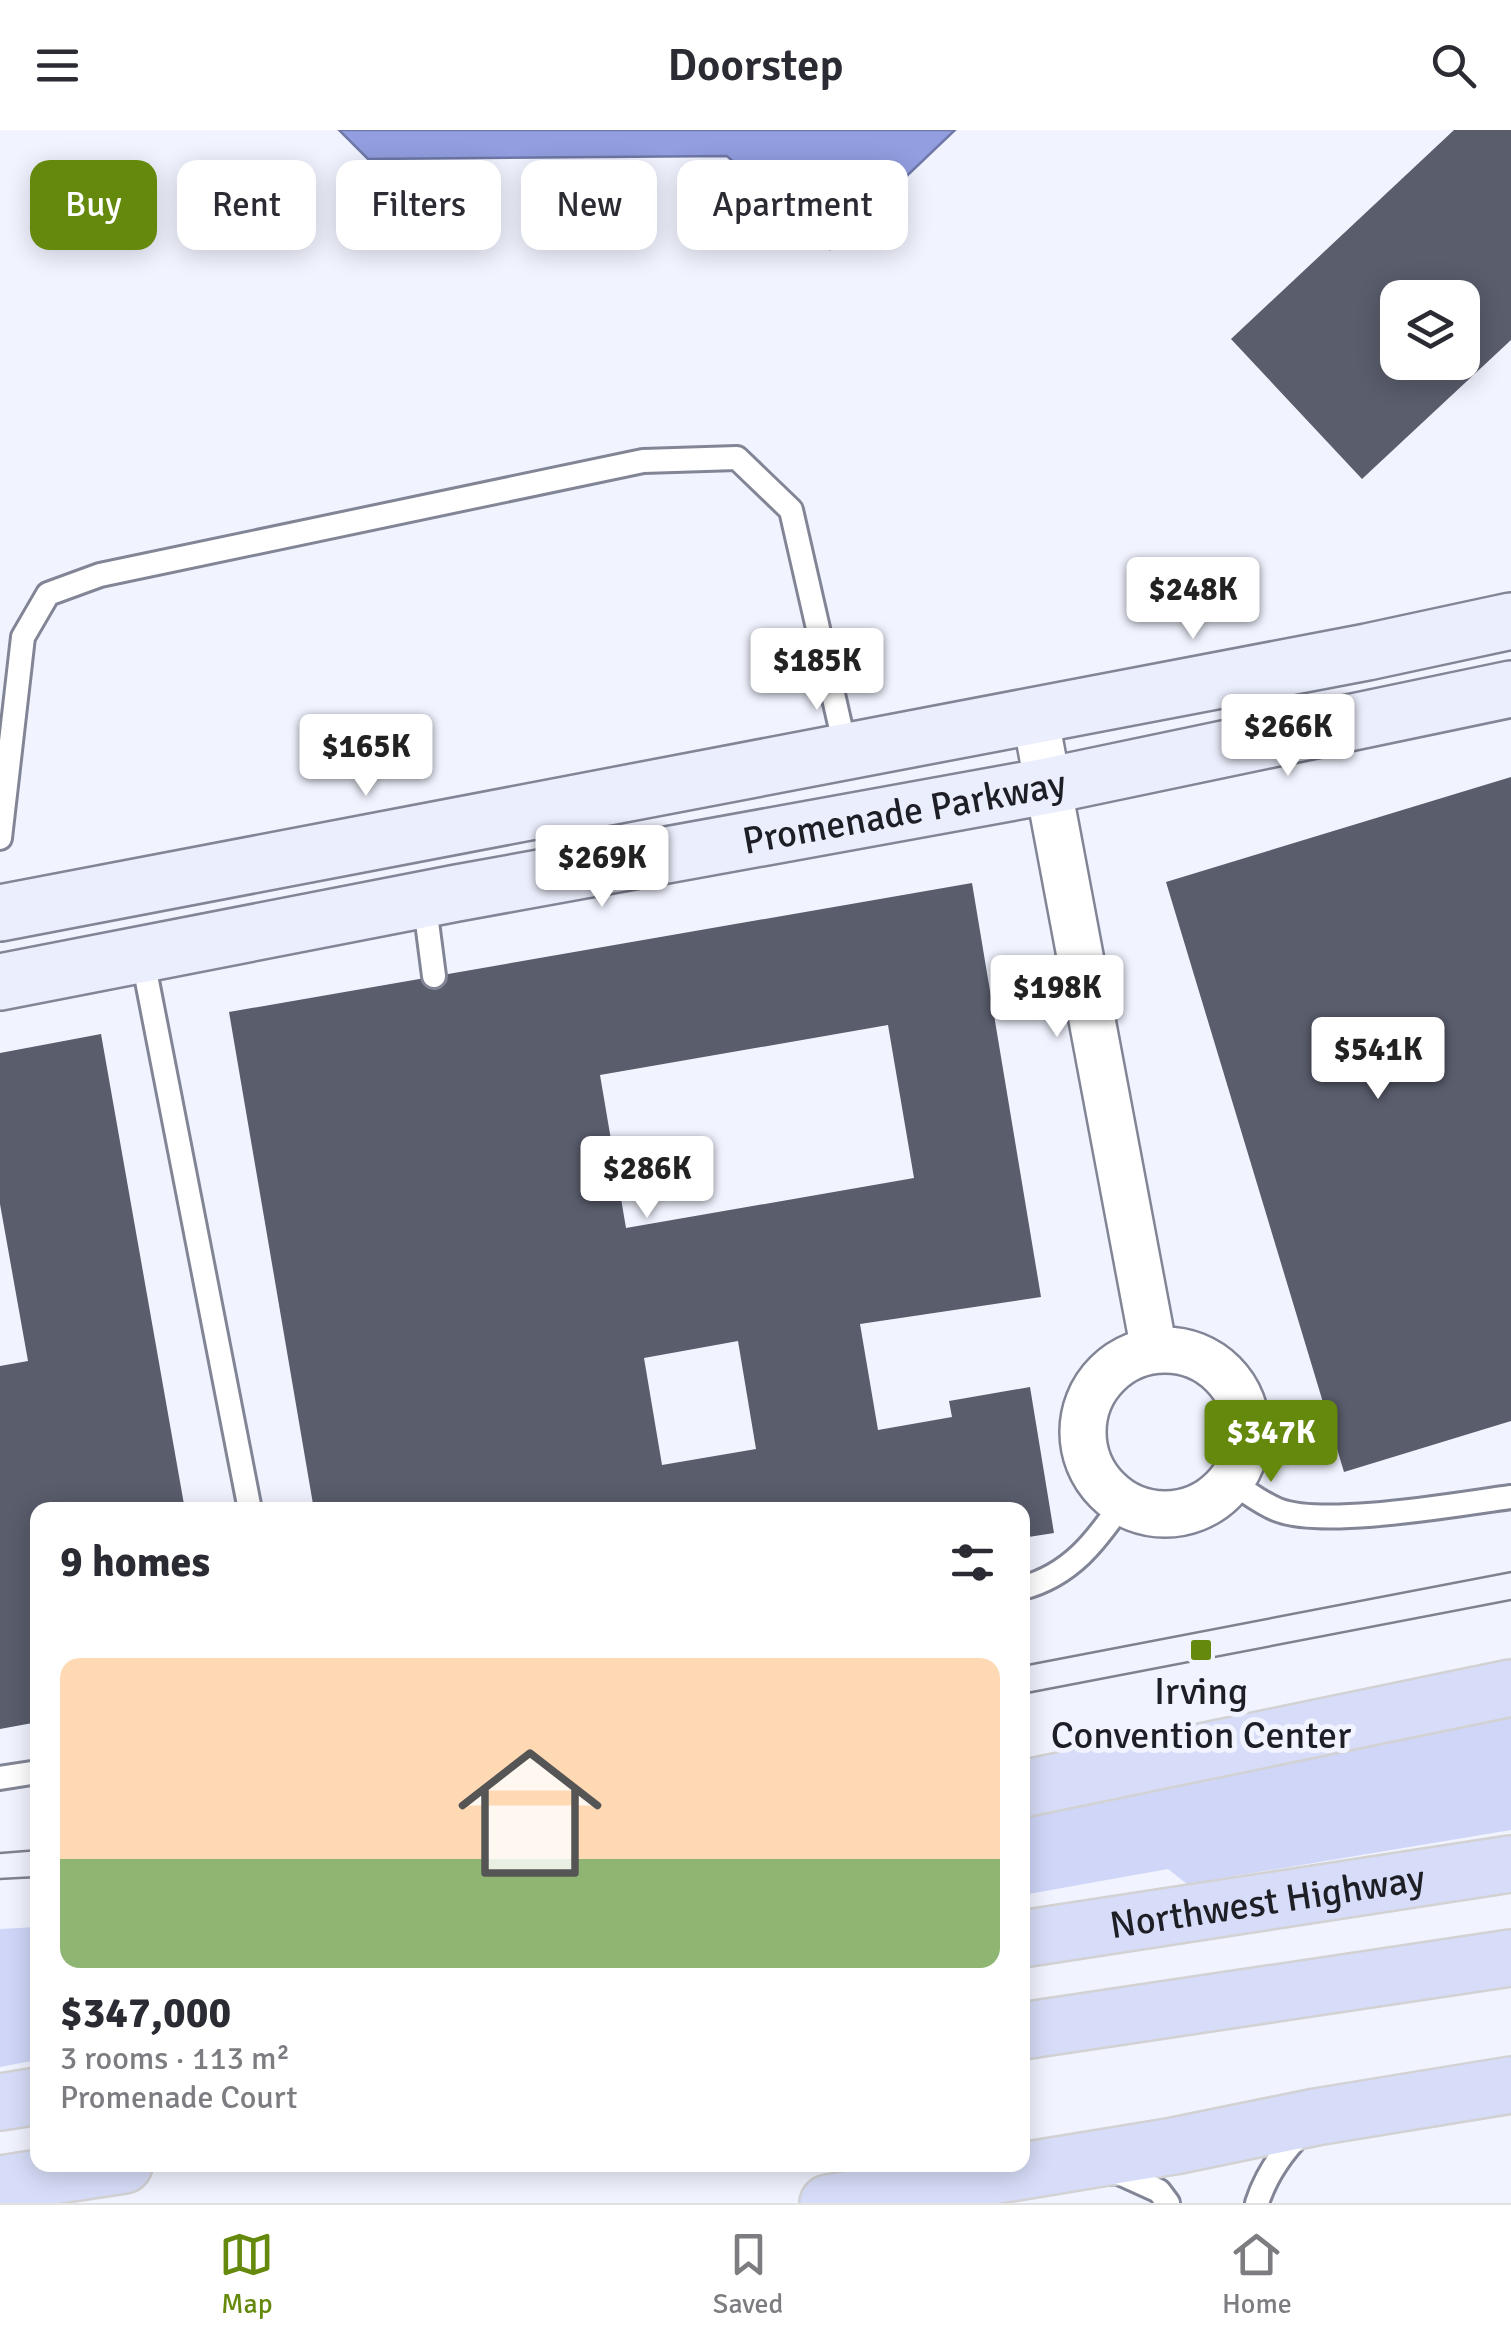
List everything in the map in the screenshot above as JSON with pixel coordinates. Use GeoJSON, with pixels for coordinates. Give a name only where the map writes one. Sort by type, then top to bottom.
{"type":"FeatureCollection","features":[{"type":"Feature","properties":{"kind":"main road"},"geometry":{"type":"LineString","coordinates":[[1030,1788],[1511,1688]]}},
{"type":"Feature","properties":{"kind":"main road","name":"Northwest Highway"},"geometry":{"type":"LineString","coordinates":[[1030,1937],[1511,1864]]}},
{"type":"Feature","properties":{"kind":"main road"},"geometry":{"type":"LineString","coordinates":[[1030,2030],[1511,1958]]}},
{"type":"Feature","properties":{"kind":"main road"},"geometry":{"type":"LineString","coordinates":[[1030,2170],[1511,2085]]}},
{"type":"Feature","properties":{"kind":"main road"},"geometry":{"type":"LineString","coordinates":[[0,2102],[30,2097]]}},
{"type":"Feature","properties":{"kind":"main road"},"geometry":{"type":"LineString","coordinates":[[0,2184],[78,2172]]}},
{"type":"Feature","properties":{"kind":"main road"},"geometry":{"type":"LineString","coordinates":[[828,2203],[1016,2172]]}},
{"type":"Feature","properties":{"kind":"street","name":"Promenade Parkway"},"geometry":{"type":"LineString","coordinates":[[0,912],[1511,622]]}},
{"type":"Feature","properties":{"kind":"street","name":"Promenade Parkway"},"geometry":{"type":"LineString","coordinates":[[0,982],[424,899],[1047,786],[1511,689]]}},
{"type":"Feature","properties":{"kind":"street"},"geometry":{"type":"LineString","coordinates":[[1035,716],[1154,1350]]}},
{"type":"Feature","properties":{"kind":"street"},"geometry":{"type":"LineString","coordinates":[[133,887],[142,955]]}},
{"type":"Feature","properties":{"kind":"street"},"geometry":{"type":"LineString","coordinates":[[1154,1350],[1182,1351],[1207,1362],[1228,1379],[1242,1403],[1248,1430],[1243,1457],[1231,1482],[1211,1501],[1186,1512],[1159,1514],[1133,1509],[1110,1494],[1093,1474],[1084,1448],[1083,1422],[1091,1396],[1106,1374],[1129,1358],[1154,1350]]}},
{"type":"Feature","properties":{"kind":"lane"},"geometry":{"type":"LineString","coordinates":[[0,838],[23,638],[48,594],[100,575],[644,461],[738,458],[791,510],[846,751]]}},
{"type":"Feature","properties":{"kind":"lane"},"geometry":{"type":"LineString","coordinates":[[424,899],[434,976]]}},
{"type":"Feature","properties":{"kind":"lane"},"geometry":{"type":"LineString","coordinates":[[142,955],[248,1502]]}},
{"type":"Feature","properties":{"kind":"lane"},"geometry":{"type":"LineString","coordinates":[[1231,1482],[1278,1510],[1318,1516],[1422,1509],[1511,1497]]}},
{"type":"Feature","properties":{"kind":"lane"},"geometry":{"type":"LineString","coordinates":[[1030,1585],[1060,1574],[1092,1546],[1123,1502]]}},
{"type":"Feature","properties":{"kind":"lane"},"geometry":{"type":"LineString","coordinates":[[0,1778],[30,1773]]}},
{"type":"Feature","properties":{"kind":"lane"},"geometry":{"type":"LineString","coordinates":[[1257,2203],[1264,2182],[1287,2146],[1316,2117]]}},
{"type":"Feature","properties":{"kind":"lane"},"geometry":{"type":"LineString","coordinates":[[848,2203],[1117,2172],[1159,2191],[1168,2203]]}},
{"type":"Feature","properties":{"kind":"shaded area"},"geometry":{"type":"Polygon","coordinates":[[[1511,1710],[1511,1830],[1187,1884],[1168,1869],[1030,1894],[1030,1805],[1511,1710]]]}},
{"type":"Feature","properties":{"kind":"shaded area"},"geometry":{"type":"Polygon","coordinates":[[[30,1927],[30,2061],[0,2067],[0,1929],[30,1927]]]}},
{"type":"Feature","properties":{"kind":"water"},"geometry":{"type":"Polygon","coordinates":[[[339,130],[955,130],[908,175],[908,160],[731,160],[727,156],[368,159],[339,130]]]}},
{"type":"Feature","properties":{"kind":"building"},"geometry":{"type":"Polygon","coordinates":[[[1454,130],[1511,130],[1511,340],[1480,369],[1480,280],[1380,280],[1380,380],[1468,380],[1362,479],[1231,339],[1454,130]]]}},
{"type":"Feature","properties":{"kind":"building"},"geometry":{"type":"Polygon","coordinates":[[[1511,777],[1511,1421],[1344,1472],[1166,882],[1511,777]]]}},
{"type":"Feature","properties":{"kind":"building"},"geometry":{"type":"Polygon","coordinates":[[[972,883],[1041,1297],[860,1324],[878,1430],[952,1417],[949,1401],[1030,1387],[1054,1533],[1030,1537],[1030,1502],[313,1502],[229,1012],[972,883]],[[888,1025],[600,1075],[626,1228],[914,1178],[888,1025]],[[738,1341],[644,1358],[662,1465],[756,1449],[738,1341]]]}},
{"type":"Feature","properties":{"kind":"building"},"geometry":{"type":"Polygon","coordinates":[[[101,1034],[184,1502],[30,1502],[30,1723],[0,1729],[0,1366],[28,1361],[0,1204],[0,1053],[101,1034]]]}},
{"type":"Feature","properties":{"kind":"tram line"},"geometry":{"type":"LineString","coordinates":[[1030,1664],[1511,1572]]}},
{"type":"Feature","properties":{"kind":"tram line"},"geometry":{"type":"LineString","coordinates":[[1030,1692],[1511,1600]]}},
{"type":"Feature","properties":{"kind":"tram line"},"geometry":{"type":"LineString","coordinates":[[0,1853],[30,1851]]}},
{"type":"Feature","properties":{"kind":"tram line"},"geometry":{"type":"LineString","coordinates":[[0,1879],[30,1877]]}},
{"type":"Feature","properties":{"kind":"place","name":"Irving Convention Center"},"geometry":{"type":"Point","coordinates":[1201,1650]}}]}
